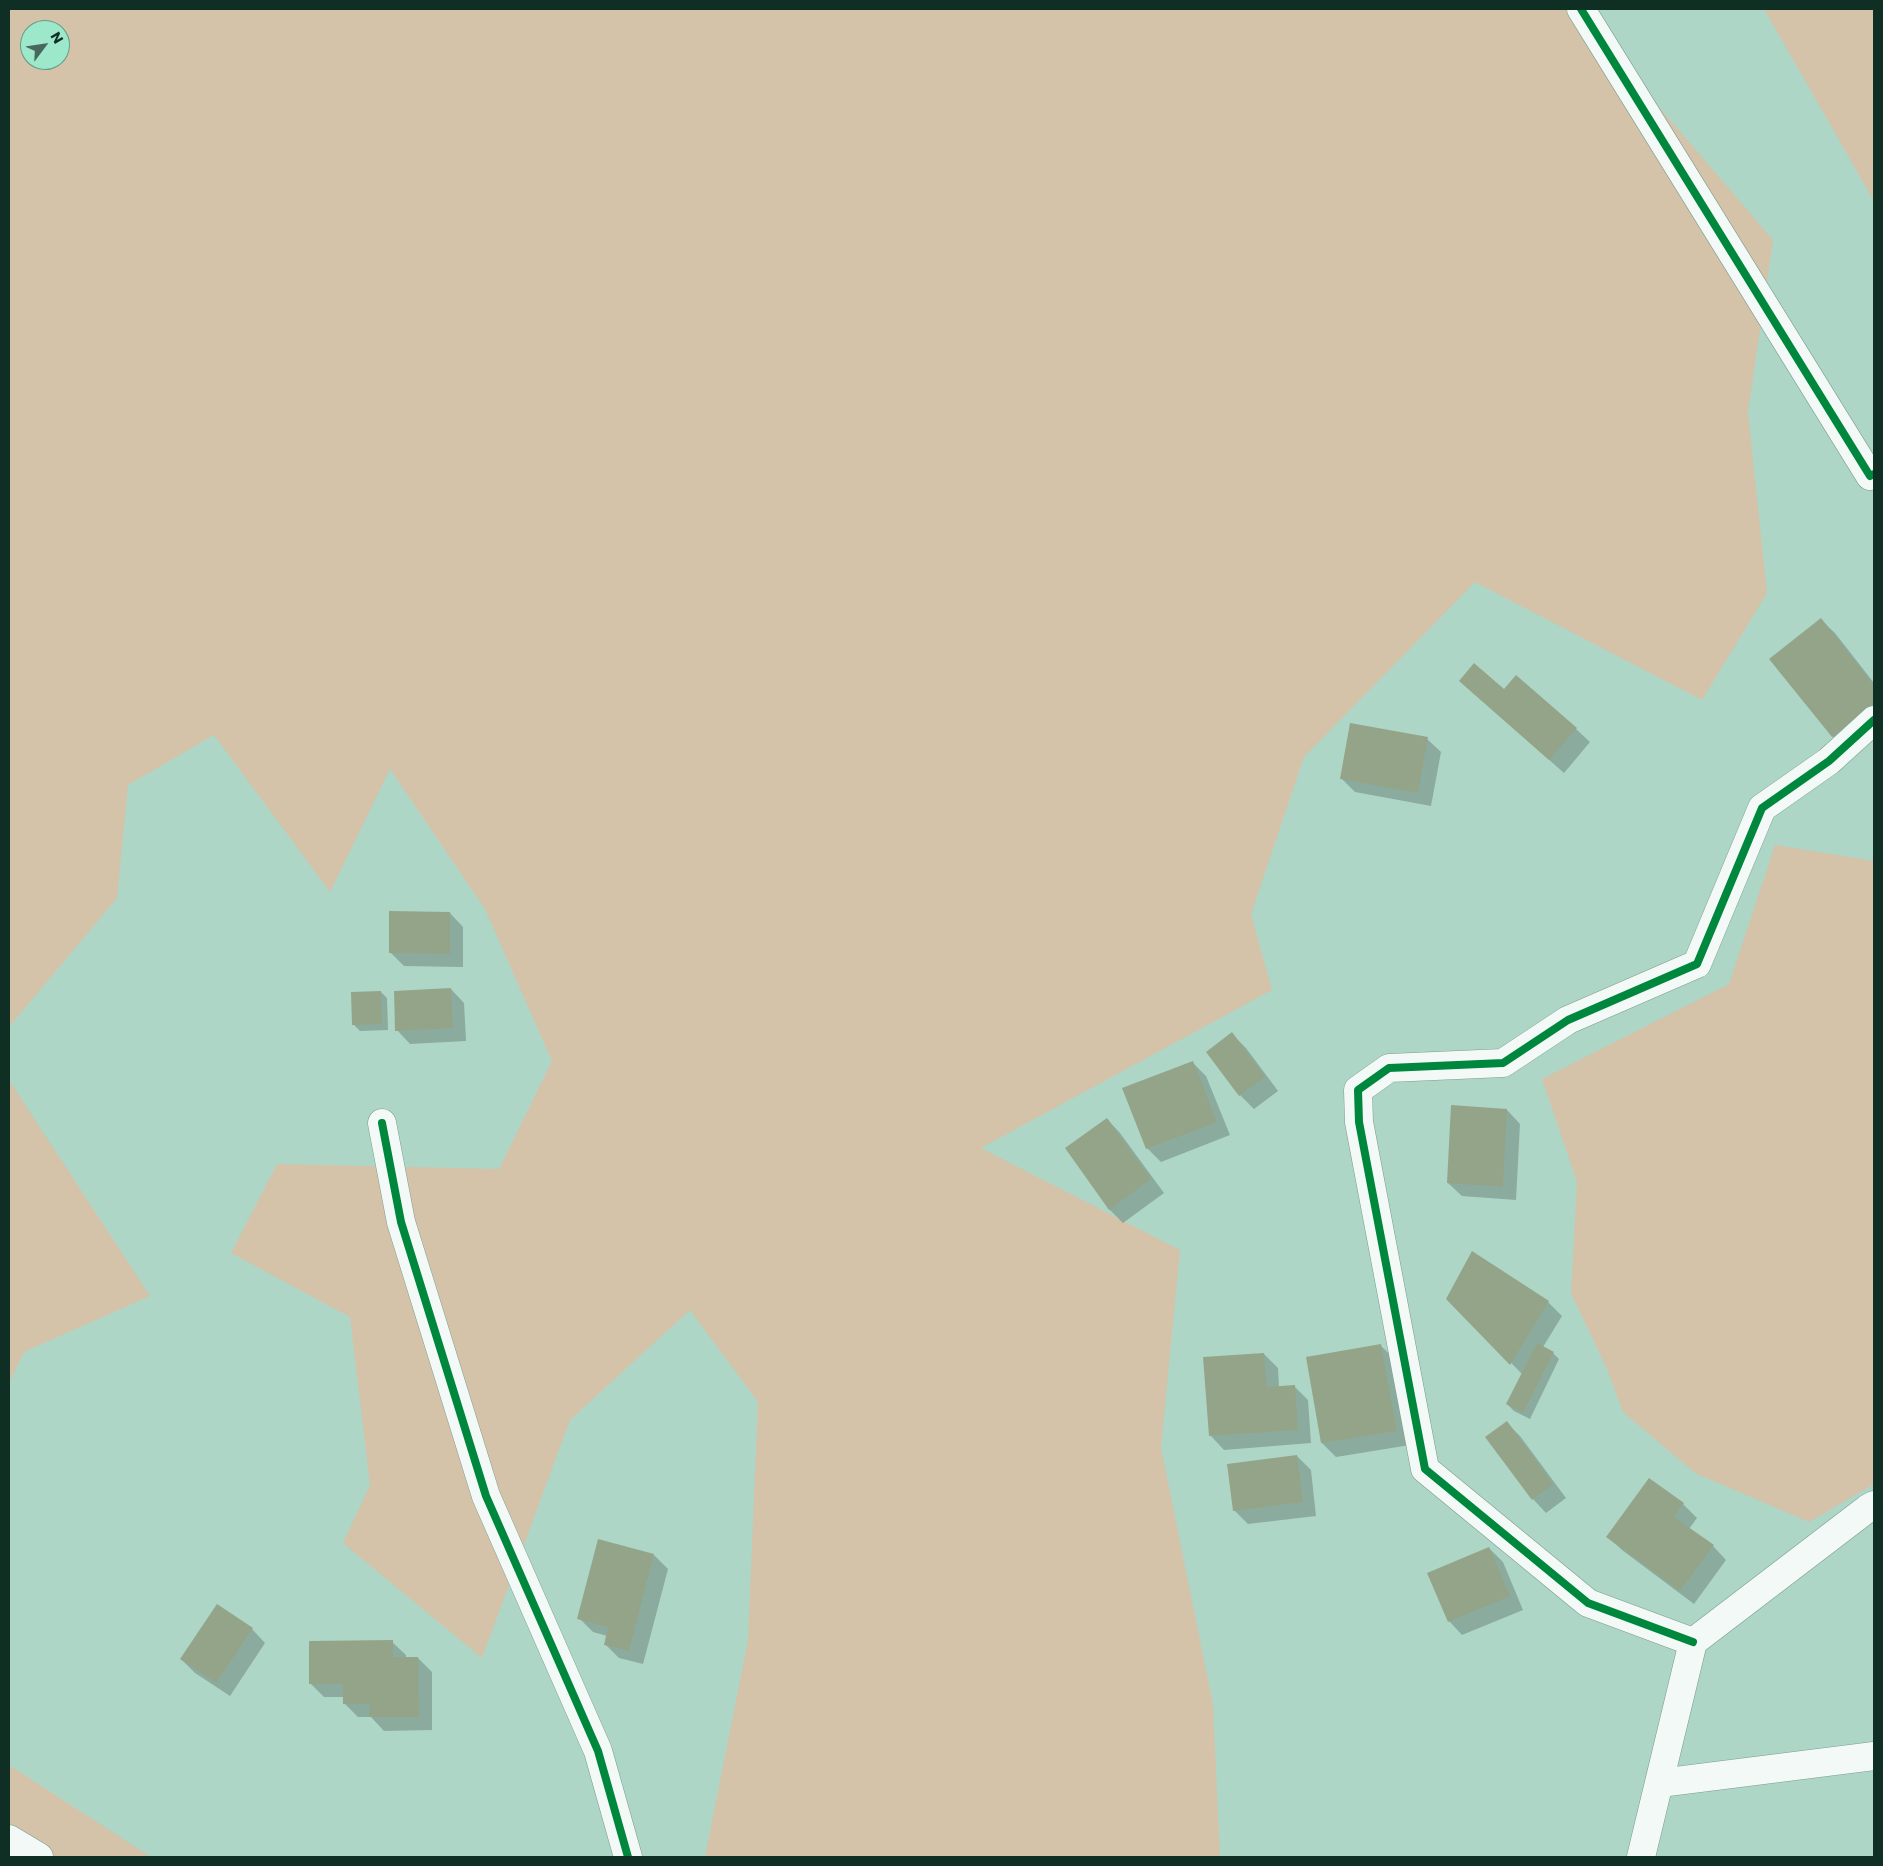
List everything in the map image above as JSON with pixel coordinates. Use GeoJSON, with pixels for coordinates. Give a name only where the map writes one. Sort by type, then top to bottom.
{"type":"FeatureCollection","features":[{"type":"Feature","properties":{"kind":"street"},"geometry":{"type":"LineString","coordinates":[[1581,9],[1870,476],[1874,474]]}},
{"type":"Feature","properties":{"kind":"street"},"geometry":{"type":"LineString","coordinates":[[1693,1642],[1588,1603],[1426,1469],[1358,1122],[1358,1090],[1389,1068],[1503,1063],[1568,1020],[1697,964],[1762,808],[1829,760],[1874,720]]}},
{"type":"Feature","properties":{"kind":"street"},"geometry":{"type":"LineString","coordinates":[[382,1123],[401,1222],[486,1496],[598,1751],[628,1857]]}},
{"type":"Feature","properties":{"kind":"street"},"geometry":{"type":"LineString","coordinates":[[1641,1857],[1693,1642],[1874,1505]]}},
{"type":"Feature","properties":{"kind":"street"},"geometry":{"type":"LineString","coordinates":[[1660,1783],[1874,1756]]}},
{"type":"Feature","properties":{"kind":"street"},"geometry":{"type":"LineString","coordinates":[[9,1839],[39,1857]]}},
{"type":"Feature","properties":{"kind":"shaded area"},"geometry":{"type":"Polygon","coordinates":[[[9,9],[1575,9],[1773,240],[1748,412],[1767,593],[1702,700],[1475,582],[1304,757],[1251,914],[1272,990],[981,1148],[1180,1250],[1161,1448],[1213,1704],[1220,1857],[705,1857],[748,1640],[758,1402],[690,1310],[570,1420],[482,1658],[343,1543],[370,1485],[350,1317],[231,1253],[277,1164],[499,1169],[552,1061],[485,909],[390,769],[330,892],[214,735],[128,785],[117,898],[9,1027],[9,9]]]}},
{"type":"Feature","properties":{"kind":"shaded area"},"geometry":{"type":"Polygon","coordinates":[[[1764,9],[1874,9],[1874,201],[1764,9]]]}},
{"type":"Feature","properties":{"kind":"shaded area"},"geometry":{"type":"Polygon","coordinates":[[[1775,845],[1874,861],[1874,1484],[1809,1522],[1695,1473],[1623,1412],[1607,1369],[1571,1293],[1577,1182],[1542,1079],[1729,984],[1775,845]]]}},
{"type":"Feature","properties":{"kind":"shaded area"},"geometry":{"type":"Polygon","coordinates":[[[9,1080],[150,1296],[24,1352],[9,1383],[9,1080]]]}},
{"type":"Feature","properties":{"kind":"shaded area"},"geometry":{"type":"Polygon","coordinates":[[[9,1765],[151,1857],[9,1857],[9,1765]]]}},
{"type":"Feature","properties":{"kind":"building"},"geometry":{"type":"Polygon","coordinates":[[[1821,618],[1874,685],[1874,702],[1832,737],[1769,659],[1821,618]]]}},
{"type":"Feature","properties":{"kind":"building"},"geometry":{"type":"Polygon","coordinates":[[[1474,663],[1504,689],[1516,675],[1577,728],[1549,760],[1459,681],[1474,663]]]}},
{"type":"Feature","properties":{"kind":"building"},"geometry":{"type":"Polygon","coordinates":[[[1350,723],[1428,737],[1418,793],[1340,779],[1350,723]]]}},
{"type":"Feature","properties":{"kind":"building"},"geometry":{"type":"Polygon","coordinates":[[[389,911],[450,912],[450,954],[389,953],[389,911]]]}},
{"type":"Feature","properties":{"kind":"building"},"geometry":{"type":"Polygon","coordinates":[[[451,988],[453,1028],[395,1031],[394,991],[451,988]]]}},
{"type":"Feature","properties":{"kind":"building"},"geometry":{"type":"Polygon","coordinates":[[[381,991],[382,1024],[352,1025],[351,992],[381,991]]]}},
{"type":"Feature","properties":{"kind":"building"},"geometry":{"type":"Polygon","coordinates":[[[1232,1032],[1265,1077],[1239,1096],[1206,1052],[1232,1032]]]}},
{"type":"Feature","properties":{"kind":"building"},"geometry":{"type":"Polygon","coordinates":[[[1193,1061],[1217,1122],[1146,1149],[1122,1088],[1193,1061]]]}},
{"type":"Feature","properties":{"kind":"building"},"geometry":{"type":"Polygon","coordinates":[[[1451,1105],[1507,1109],[1503,1187],[1447,1183],[1451,1105]]]}},
{"type":"Feature","properties":{"kind":"building"},"geometry":{"type":"Polygon","coordinates":[[[1107,1118],[1151,1179],[1109,1210],[1065,1148],[1107,1118]]]}},
{"type":"Feature","properties":{"kind":"building"},"geometry":{"type":"Polygon","coordinates":[[[1472,1251],[1549,1301],[1510,1365],[1446,1299],[1472,1251]]]}},
{"type":"Feature","properties":{"kind":"building"},"geometry":{"type":"Polygon","coordinates":[[[1537,1343],[1554,1352],[1523,1413],[1506,1404],[1537,1343]]]}},
{"type":"Feature","properties":{"kind":"building"},"geometry":{"type":"Polygon","coordinates":[[[1381,1344],[1397,1431],[1321,1443],[1306,1357],[1381,1344]]]}},
{"type":"Feature","properties":{"kind":"building"},"geometry":{"type":"Polygon","coordinates":[[[1264,1353],[1267,1387],[1295,1385],[1298,1430],[1209,1436],[1203,1357],[1264,1353]]]}},
{"type":"Feature","properties":{"kind":"building"},"geometry":{"type":"Polygon","coordinates":[[[1507,1421],[1553,1484],[1532,1500],[1485,1437],[1507,1421]]]}},
{"type":"Feature","properties":{"kind":"building"},"geometry":{"type":"Polygon","coordinates":[[[1297,1455],[1303,1502],[1233,1511],[1227,1464],[1297,1455]]]}},
{"type":"Feature","properties":{"kind":"building"},"geometry":{"type":"Polygon","coordinates":[[[1649,1478],[1684,1503],[1674,1517],[1714,1545],[1680,1591],[1606,1537],[1649,1478]]]}},
{"type":"Feature","properties":{"kind":"building"},"geometry":{"type":"Polygon","coordinates":[[[598,1539],[654,1554],[629,1651],[604,1645],[608,1627],[577,1619],[598,1539]]]}},
{"type":"Feature","properties":{"kind":"building"},"geometry":{"type":"Polygon","coordinates":[[[1489,1547],[1510,1596],[1448,1622],[1427,1573],[1489,1547]]]}},
{"type":"Feature","properties":{"kind":"building"},"geometry":{"type":"Polygon","coordinates":[[[217,1604],[253,1628],[216,1683],[180,1659],[217,1604]]]}},
{"type":"Feature","properties":{"kind":"building"},"geometry":{"type":"Polygon","coordinates":[[[393,1640],[393,1657],[418,1657],[419,1717],[369,1717],[370,1704],[343,1704],[343,1684],[309,1684],[309,1641],[393,1640]]]}},
{"type":"Feature","properties":{"kind":"cycle path"},"geometry":{"type":"LineString","coordinates":[[1581,9],[1870,476],[1874,474]]}},
{"type":"Feature","properties":{"kind":"cycle path"},"geometry":{"type":"LineString","coordinates":[[1693,1642],[1588,1603],[1425,1469],[1359,1122],[1358,1090],[1389,1068],[1503,1063],[1568,1020],[1697,964],[1762,808],[1829,761],[1874,720]]}},
{"type":"Feature","properties":{"kind":"cycle path"},"geometry":{"type":"LineString","coordinates":[[382,1123],[401,1222],[486,1496],[598,1751],[628,1857]]}}]}
